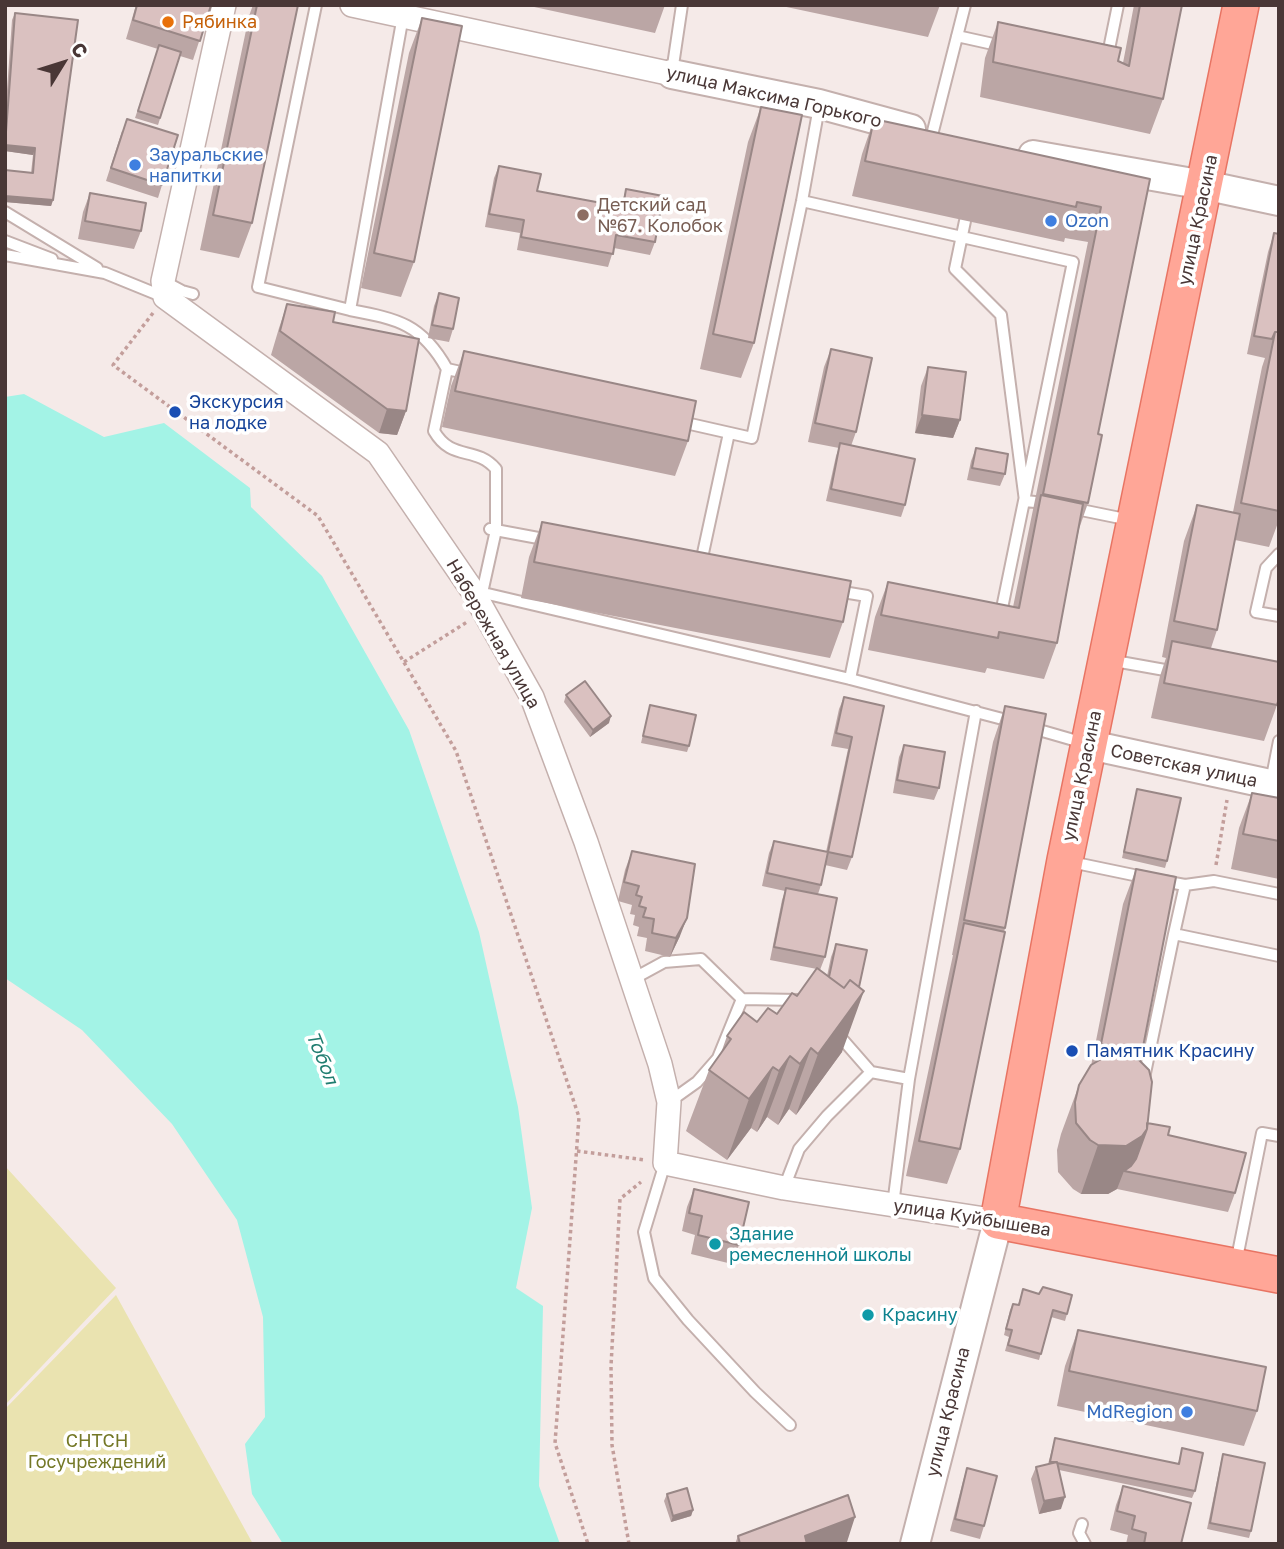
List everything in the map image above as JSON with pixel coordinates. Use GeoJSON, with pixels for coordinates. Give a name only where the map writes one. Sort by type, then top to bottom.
{"type":"FeatureCollection","features":[{"type":"Feature","properties":{"kind":"main road","name":"улица Красина"},"geometry":{"type":"LineString","coordinates":[[998,1221],[1065,860],[1241,5]]}},
{"type":"Feature","properties":{"kind":"main road","name":"улица Куйбышева"},"geometry":{"type":"LineString","coordinates":[[998,1221],[1279,1275]]}},
{"type":"Feature","properties":{"kind":"street"},"geometry":{"type":"LineString","coordinates":[[164,289],[224,5]]}},
{"type":"Feature","properties":{"kind":"street","name":"улица Максима Горького"},"geometry":{"type":"LineString","coordinates":[[352,5],[819,104],[944,138]]}},
{"type":"Feature","properties":{"kind":"street"},"geometry":{"type":"LineString","coordinates":[[1009,150],[1279,201]]}},
{"type":"Feature","properties":{"kind":"street","name":"Набережная улица"},"geometry":{"type":"LineString","coordinates":[[164,289],[378,453],[479,598],[533,697],[586,842],[660,1064],[669,1102],[664,1163]]}},
{"type":"Feature","properties":{"kind":"street","name":"Советская улица"},"geometry":{"type":"LineString","coordinates":[[1090,745],[1275,785]]}},
{"type":"Feature","properties":{"kind":"street","name":"улица Куйбышева"},"geometry":{"type":"LineString","coordinates":[[664,1163],[784,1188],[998,1221]]}},
{"type":"Feature","properties":{"kind":"street","name":"улица Красина"},"geometry":{"type":"LineString","coordinates":[[915,1544],[998,1221]]}},
{"type":"Feature","properties":{"kind":"lane"},"geometry":{"type":"LineString","coordinates":[[316,5],[258,287],[397,319],[436,348],[447,369],[434,431],[448,449],[487,458],[496,469],[493,529],[479,598],[850,679],[976,711],[1090,745]]}},
{"type":"Feature","properties":{"kind":"lane"},"geometry":{"type":"LineString","coordinates":[[672,74],[682,5]]}},
{"type":"Feature","properties":{"kind":"lane"},"geometry":{"type":"LineString","coordinates":[[944,138],[957,36],[965,5]]}},
{"type":"Feature","properties":{"kind":"lane"},"geometry":{"type":"LineString","coordinates":[[1104,71],[1118,5]]}},
{"type":"Feature","properties":{"kind":"lane"},"geometry":{"type":"LineString","coordinates":[[350,310],[402,16]]}},
{"type":"Feature","properties":{"kind":"lane"},"geometry":{"type":"LineString","coordinates":[[957,36],[1011,48]]}},
{"type":"Feature","properties":{"kind":"lane"},"geometry":{"type":"LineString","coordinates":[[662,417],[752,438],[802,201],[819,104]]}},
{"type":"Feature","properties":{"kind":"lane"},"geometry":{"type":"LineString","coordinates":[[802,201],[1073,262],[1030,502],[999,626],[986,624]]}},
{"type":"Feature","properties":{"kind":"lane"},"geometry":{"type":"LineString","coordinates":[[5,212],[105,273]]}},
{"type":"Feature","properties":{"kind":"lane"},"geometry":{"type":"LineString","coordinates":[[965,221],[955,269],[1000,315],[1030,502]]}},
{"type":"Feature","properties":{"kind":"lane"},"geometry":{"type":"LineString","coordinates":[[5,242],[36,251],[64,265]]}},
{"type":"Feature","properties":{"kind":"lane"},"geometry":{"type":"LineString","coordinates":[[5,255],[105,273],[193,294]]}},
{"type":"Feature","properties":{"kind":"lane"},"geometry":{"type":"LineString","coordinates":[[447,369],[488,378]]}},
{"type":"Feature","properties":{"kind":"lane"},"geometry":{"type":"LineString","coordinates":[[699,568],[729,432]]}},
{"type":"Feature","properties":{"kind":"lane"},"geometry":{"type":"LineString","coordinates":[[1081,510],[1136,521]]}},
{"type":"Feature","properties":{"kind":"lane"},"geometry":{"type":"LineString","coordinates":[[493,529],[564,543]]}},
{"type":"Feature","properties":{"kind":"lane"},"geometry":{"type":"LineString","coordinates":[[1279,554],[1266,568],[1256,612],[1279,616]]}},
{"type":"Feature","properties":{"kind":"lane"},"geometry":{"type":"LineString","coordinates":[[686,566],[712,570]]}},
{"type":"Feature","properties":{"kind":"lane"},"geometry":{"type":"LineString","coordinates":[[829,589],[867,596],[850,679]]}},
{"type":"Feature","properties":{"kind":"lane"},"geometry":{"type":"LineString","coordinates":[[1107,659],[1186,674]]}},
{"type":"Feature","properties":{"kind":"lane"},"geometry":{"type":"LineString","coordinates":[[893,1205],[909,1079],[976,711]]}},
{"type":"Feature","properties":{"kind":"lane"},"geometry":{"type":"LineString","coordinates":[[1275,785],[1279,741]]}},
{"type":"Feature","properties":{"kind":"lane"},"geometry":{"type":"LineString","coordinates":[[1065,860],[1185,885],[1214,881],[1279,894]]}},
{"type":"Feature","properties":{"kind":"lane"},"geometry":{"type":"LineString","coordinates":[[1142,1086],[1185,885]]}},
{"type":"Feature","properties":{"kind":"lane"},"geometry":{"type":"LineString","coordinates":[[1174,934],[1279,956]]}},
{"type":"Feature","properties":{"kind":"lane"},"geometry":{"type":"LineString","coordinates":[[631,980],[664,962],[701,958],[742,999],[809,1000]]}},
{"type":"Feature","properties":{"kind":"lane"},"geometry":{"type":"LineString","coordinates":[[669,1102],[698,1082],[718,1058],[742,999]]}},
{"type":"Feature","properties":{"kind":"lane"},"geometry":{"type":"LineString","coordinates":[[827,1021],[872,1072],[909,1079]]}},
{"type":"Feature","properties":{"kind":"lane"},"geometry":{"type":"LineString","coordinates":[[784,1188],[799,1149],[827,1116],[872,1072]]}},
{"type":"Feature","properties":{"kind":"lane"},"geometry":{"type":"LineString","coordinates":[[1236,1266],[1262,1133],[1279,1136]]}},
{"type":"Feature","properties":{"kind":"lane"},"geometry":{"type":"LineString","coordinates":[[664,1163],[644,1231],[654,1278],[688,1320],[755,1392],[790,1425]]}},
{"type":"Feature","properties":{"kind":"lane"},"geometry":{"type":"LineString","coordinates":[[1082,1524],[1079,1533],[1085,1544]]}},
{"type":"Feature","properties":{"kind":"path"},"geometry":{"type":"LineString","coordinates":[[164,289],[113,365],[318,516],[456,751],[579,1117],[555,1443],[588,1544]]}},
{"type":"Feature","properties":{"kind":"path"},"geometry":{"type":"LineString","coordinates":[[404,662],[479,598]]}},
{"type":"Feature","properties":{"kind":"path"},"geometry":{"type":"LineString","coordinates":[[1214,881],[1231,777]]}},
{"type":"Feature","properties":{"kind":"path"},"geometry":{"type":"LineString","coordinates":[[576,1151],[664,1163]]}},
{"type":"Feature","properties":{"kind":"path"},"geometry":{"type":"LineString","coordinates":[[629,1544],[612,1445],[611,1366],[620,1199],[664,1163]]}},
{"type":"Feature","properties":{"kind":"green space"},"geometry":{"type":"Polygon","coordinates":[[[5,1166],[116,1288],[5,1405],[5,1166]]]}},
{"type":"Feature","properties":{"kind":"green space","name":"СНТСН Госучреждений"},"geometry":{"type":"Polygon","coordinates":[[[116,1295],[253,1544],[5,1544],[5,1409],[116,1295]]]}},
{"type":"Feature","properties":{"kind":"water","name":"Тобол"},"geometry":{"type":"Polygon","coordinates":[[[24,394],[104,437],[164,423],[250,488],[251,507],[322,576],[409,730],[479,932],[518,1107],[532,1208],[516,1288],[543,1306],[539,1486],[560,1544],[283,1544],[252,1494],[245,1444],[265,1417],[263,1317],[237,1220],[172,1124],[82,1030],[5,978],[5,397],[24,394]]]}},
{"type":"Feature","properties":{"kind":"building"},"geometry":{"type":"Polygon","coordinates":[[[137,5],[211,5],[200,41],[133,20],[137,5]]]}},
{"type":"Feature","properties":{"kind":"building"},"geometry":{"type":"Polygon","coordinates":[[[257,5],[298,5],[252,223],[213,215],[257,5]]]}},
{"type":"Feature","properties":{"kind":"building"},"geometry":{"type":"Polygon","coordinates":[[[1140,5],[1182,5],[1163,99],[993,62],[998,22],[1121,48],[1118,61],[1129,66],[1140,5]]]}},
{"type":"Feature","properties":{"kind":"building"},"geometry":{"type":"Polygon","coordinates":[[[15,13],[78,20],[53,200],[5,196],[5,170],[33,173],[35,148],[5,145],[15,13]]]}},
{"type":"Feature","properties":{"kind":"building"},"geometry":{"type":"Polygon","coordinates":[[[422,18],[462,26],[414,262],[374,253],[422,18]]]}},
{"type":"Feature","properties":{"kind":"building"},"geometry":{"type":"Polygon","coordinates":[[[159,45],[181,52],[160,118],[138,111],[159,45]]]}},
{"type":"Feature","properties":{"kind":"building"},"geometry":{"type":"Polygon","coordinates":[[[761,107],[802,115],[754,343],[713,334],[761,107]]]}},
{"type":"Feature","properties":{"kind":"building"},"geometry":{"type":"Polygon","coordinates":[[[127,119],[178,135],[162,185],[111,168],[127,119]]]}},
{"type":"Feature","properties":{"kind":"building"},"geometry":{"type":"Polygon","coordinates":[[[874,119],[1150,179],[1098,434],[1102,435],[1088,503],[1043,494],[1101,207],[1077,202],[1076,207],[865,161],[874,119]]]}},
{"type":"Feature","properties":{"kind":"building"},"geometry":{"type":"Polygon","coordinates":[[[499,166],[541,174],[537,191],[623,207],[626,189],[663,196],[655,242],[616,235],[613,254],[521,237],[524,220],[489,214],[499,166]]]}},
{"type":"Feature","properties":{"kind":"building"},"geometry":{"type":"Polygon","coordinates":[[[90,193],[146,203],[141,231],[85,221],[90,193]]]}},
{"type":"Feature","properties":{"kind":"building"},"geometry":{"type":"Polygon","coordinates":[[[1274,233],[1279,234],[1279,332],[1275,332],[1272,339],[1254,336],[1274,233]]]}},
{"type":"Feature","properties":{"kind":"building"},"geometry":{"type":"Polygon","coordinates":[[[439,293],[459,298],[453,329],[432,325],[439,293]]]}},
{"type":"Feature","properties":{"kind":"building"},"geometry":{"type":"Polygon","coordinates":[[[287,304],[335,312],[333,322],[419,339],[406,411],[387,409],[280,331],[287,304]]]}},
{"type":"Feature","properties":{"kind":"building"},"geometry":{"type":"Polygon","coordinates":[[[1275,332],[1279,332],[1279,511],[1241,503],[1275,332]]]}},
{"type":"Feature","properties":{"kind":"building"},"geometry":{"type":"Polygon","coordinates":[[[831,349],[872,358],[856,432],[815,423],[831,349]]]}},
{"type":"Feature","properties":{"kind":"building"},"geometry":{"type":"Polygon","coordinates":[[[464,351],[696,401],[688,441],[455,391],[464,351]]]}},
{"type":"Feature","properties":{"kind":"building"},"geometry":{"type":"Polygon","coordinates":[[[928,367],[966,372],[960,420],[922,415],[928,367]]]}},
{"type":"Feature","properties":{"kind":"building"},"geometry":{"type":"Polygon","coordinates":[[[840,443],[915,459],[905,505],[831,489],[840,443]]]}},
{"type":"Feature","properties":{"kind":"building"},"geometry":{"type":"Polygon","coordinates":[[[976,448],[1008,454],[1005,474],[972,468],[976,448]]]}},
{"type":"Feature","properties":{"kind":"building"},"geometry":{"type":"Polygon","coordinates":[[[1041,495],[1083,504],[1057,643],[999,632],[998,638],[881,615],[888,582],[1019,608],[1041,495]]]}},
{"type":"Feature","properties":{"kind":"building"},"geometry":{"type":"Polygon","coordinates":[[[1197,505],[1240,514],[1217,630],[1174,621],[1197,505]]]}},
{"type":"Feature","properties":{"kind":"building"},"geometry":{"type":"Polygon","coordinates":[[[542,522],[851,581],[843,622],[534,562],[542,522]]]}},
{"type":"Feature","properties":{"kind":"building"},"geometry":{"type":"Polygon","coordinates":[[[1172,641],[1279,662],[1277,705],[1164,683],[1172,641]]]}},
{"type":"Feature","properties":{"kind":"building"},"geometry":{"type":"Polygon","coordinates":[[[585,681],[611,716],[593,730],[566,695],[585,681]]]}},
{"type":"Feature","properties":{"kind":"building"},"geometry":{"type":"Polygon","coordinates":[[[844,697],[884,706],[852,857],[828,852],[852,737],[836,733],[844,697]]]}},
{"type":"Feature","properties":{"kind":"building"},"geometry":{"type":"Polygon","coordinates":[[[650,705],[696,715],[689,746],[643,736],[650,705]]]}},
{"type":"Feature","properties":{"kind":"building"},"geometry":{"type":"Polygon","coordinates":[[[1005,706],[1046,714],[1005,928],[964,920],[1005,706]]]}},
{"type":"Feature","properties":{"kind":"building"},"geometry":{"type":"Polygon","coordinates":[[[904,745],[945,752],[939,788],[897,780],[904,745]]]}},
{"type":"Feature","properties":{"kind":"building"},"geometry":{"type":"Polygon","coordinates":[[[1137,789],[1181,798],[1167,861],[1124,852],[1137,789]]]}},
{"type":"Feature","properties":{"kind":"building"},"geometry":{"type":"Polygon","coordinates":[[[1252,793],[1279,798],[1279,841],[1243,834],[1252,793]]]}},
{"type":"Feature","properties":{"kind":"building"},"geometry":{"type":"Polygon","coordinates":[[[774,841],[828,852],[821,885],[767,873],[774,841]]]}},
{"type":"Feature","properties":{"kind":"building"},"geometry":{"type":"Polygon","coordinates":[[[632,851],[695,864],[687,918],[676,938],[652,933],[654,919],[643,917],[646,908],[639,906],[642,897],[636,895],[639,886],[624,882],[632,851]]]}},
{"type":"Feature","properties":{"kind":"building"},"geometry":{"type":"Polygon","coordinates":[[[1136,869],[1176,877],[1142,1052],[1101,1044],[1136,869]]]}},
{"type":"Feature","properties":{"kind":"building"},"geometry":{"type":"Polygon","coordinates":[[[786,888],[837,898],[825,957],[774,947],[786,888]]]}},
{"type":"Feature","properties":{"kind":"building"},"geometry":{"type":"Polygon","coordinates":[[[964,923],[1005,932],[960,1149],[919,1141],[964,923]]]}},
{"type":"Feature","properties":{"kind":"building"},"geometry":{"type":"Polygon","coordinates":[[[836,944],[867,950],[859,987],[850,980],[844,988],[829,977],[836,944]]]}},
{"type":"Feature","properties":{"kind":"building"},"geometry":{"type":"Polygon","coordinates":[[[817,968],[844,988],[850,980],[864,991],[818,1054],[811,1048],[800,1064],[790,1056],[779,1071],[773,1067],[749,1099],[709,1070],[731,1039],[727,1036],[744,1012],[757,1022],[768,1008],[777,1014],[792,993],[797,996],[817,968]]]}},
{"type":"Feature","properties":{"kind":"building"},"geometry":{"type":"Polygon","coordinates":[[[1124,1055],[1139,1060],[1149,1070],[1152,1082],[1147,1129],[1142,1136],[1126,1146],[1098,1145],[1090,1140],[1076,1123],[1075,1102],[1079,1085],[1091,1065],[1103,1058],[1124,1055]]]}},
{"type":"Feature","properties":{"kind":"building"},"geometry":{"type":"Polygon","coordinates":[[[1147,1123],[1170,1127],[1168,1135],[1246,1153],[1235,1193],[1124,1171],[1136,1159],[1147,1123]]]}},
{"type":"Feature","properties":{"kind":"building"},"geometry":{"type":"Polygon","coordinates":[[[694,1189],[749,1202],[739,1245],[698,1235],[702,1216],[689,1213],[694,1189]]]}},
{"type":"Feature","properties":{"kind":"building"},"geometry":{"type":"Polygon","coordinates":[[[1043,1287],[1072,1295],[1067,1314],[1053,1310],[1041,1354],[1008,1345],[1012,1330],[1006,1329],[1013,1304],[1019,1305],[1023,1289],[1039,1294],[1043,1287]]]}},
{"type":"Feature","properties":{"kind":"building"},"geometry":{"type":"Polygon","coordinates":[[[1078,1330],[1266,1367],[1257,1411],[1069,1371],[1078,1330]]]}},
{"type":"Feature","properties":{"kind":"building"},"geometry":{"type":"Polygon","coordinates":[[[1055,1438],[1179,1464],[1182,1448],[1203,1453],[1195,1491],[1050,1462],[1055,1438]]]}},
{"type":"Feature","properties":{"kind":"building"},"geometry":{"type":"Polygon","coordinates":[[[1223,1454],[1265,1463],[1251,1531],[1210,1523],[1223,1454]]]}},
{"type":"Feature","properties":{"kind":"building"},"geometry":{"type":"Polygon","coordinates":[[[1057,1462],[1065,1497],[1044,1501],[1036,1467],[1057,1462]]]}},
{"type":"Feature","properties":{"kind":"building"},"geometry":{"type":"Polygon","coordinates":[[[967,1468],[997,1476],[984,1526],[955,1519],[967,1468]]]}},
{"type":"Feature","properties":{"kind":"building"},"geometry":{"type":"Polygon","coordinates":[[[1123,1486],[1191,1503],[1181,1544],[1144,1544],[1146,1533],[1132,1529],[1135,1516],[1117,1511],[1123,1486]]]}},
{"type":"Feature","properties":{"kind":"building"},"geometry":{"type":"Polygon","coordinates":[[[687,1488],[693,1510],[673,1516],[667,1494],[687,1488]]]}},
{"type":"Feature","properties":{"kind":"building"},"geometry":{"type":"Polygon","coordinates":[[[848,1495],[855,1517],[805,1536],[807,1544],[740,1544],[738,1536],[848,1495]]]}},
{"type":"Feature","properties":{"kind":"place","name":"Рябинка"},"geometry":{"type":"Point","coordinates":[168,22]}},
{"type":"Feature","properties":{"kind":"place","name":"Зауральские напитки"},"geometry":{"type":"Point","coordinates":[135,165]}},
{"type":"Feature","properties":{"kind":"place","name":"Детский сад №67. Колобок"},"geometry":{"type":"Point","coordinates":[583,215]}},
{"type":"Feature","properties":{"kind":"place","name":"Ozon"},"geometry":{"type":"Point","coordinates":[1051,221]}},
{"type":"Feature","properties":{"kind":"place","name":"Экскурсия на лодке"},"geometry":{"type":"Point","coordinates":[175,412]}},
{"type":"Feature","properties":{"kind":"place","name":"Памятник Красину"},"geometry":{"type":"Point","coordinates":[1072,1051]}},
{"type":"Feature","properties":{"kind":"place","name":"Здание ремесленной школы"},"geometry":{"type":"Point","coordinates":[715,1244]}},
{"type":"Feature","properties":{"kind":"place","name":"Красину"},"geometry":{"type":"Point","coordinates":[868,1315]}},
{"type":"Feature","properties":{"kind":"place","name":"MdRegion"},"geometry":{"type":"Point","coordinates":[1187,1412]}}]}
